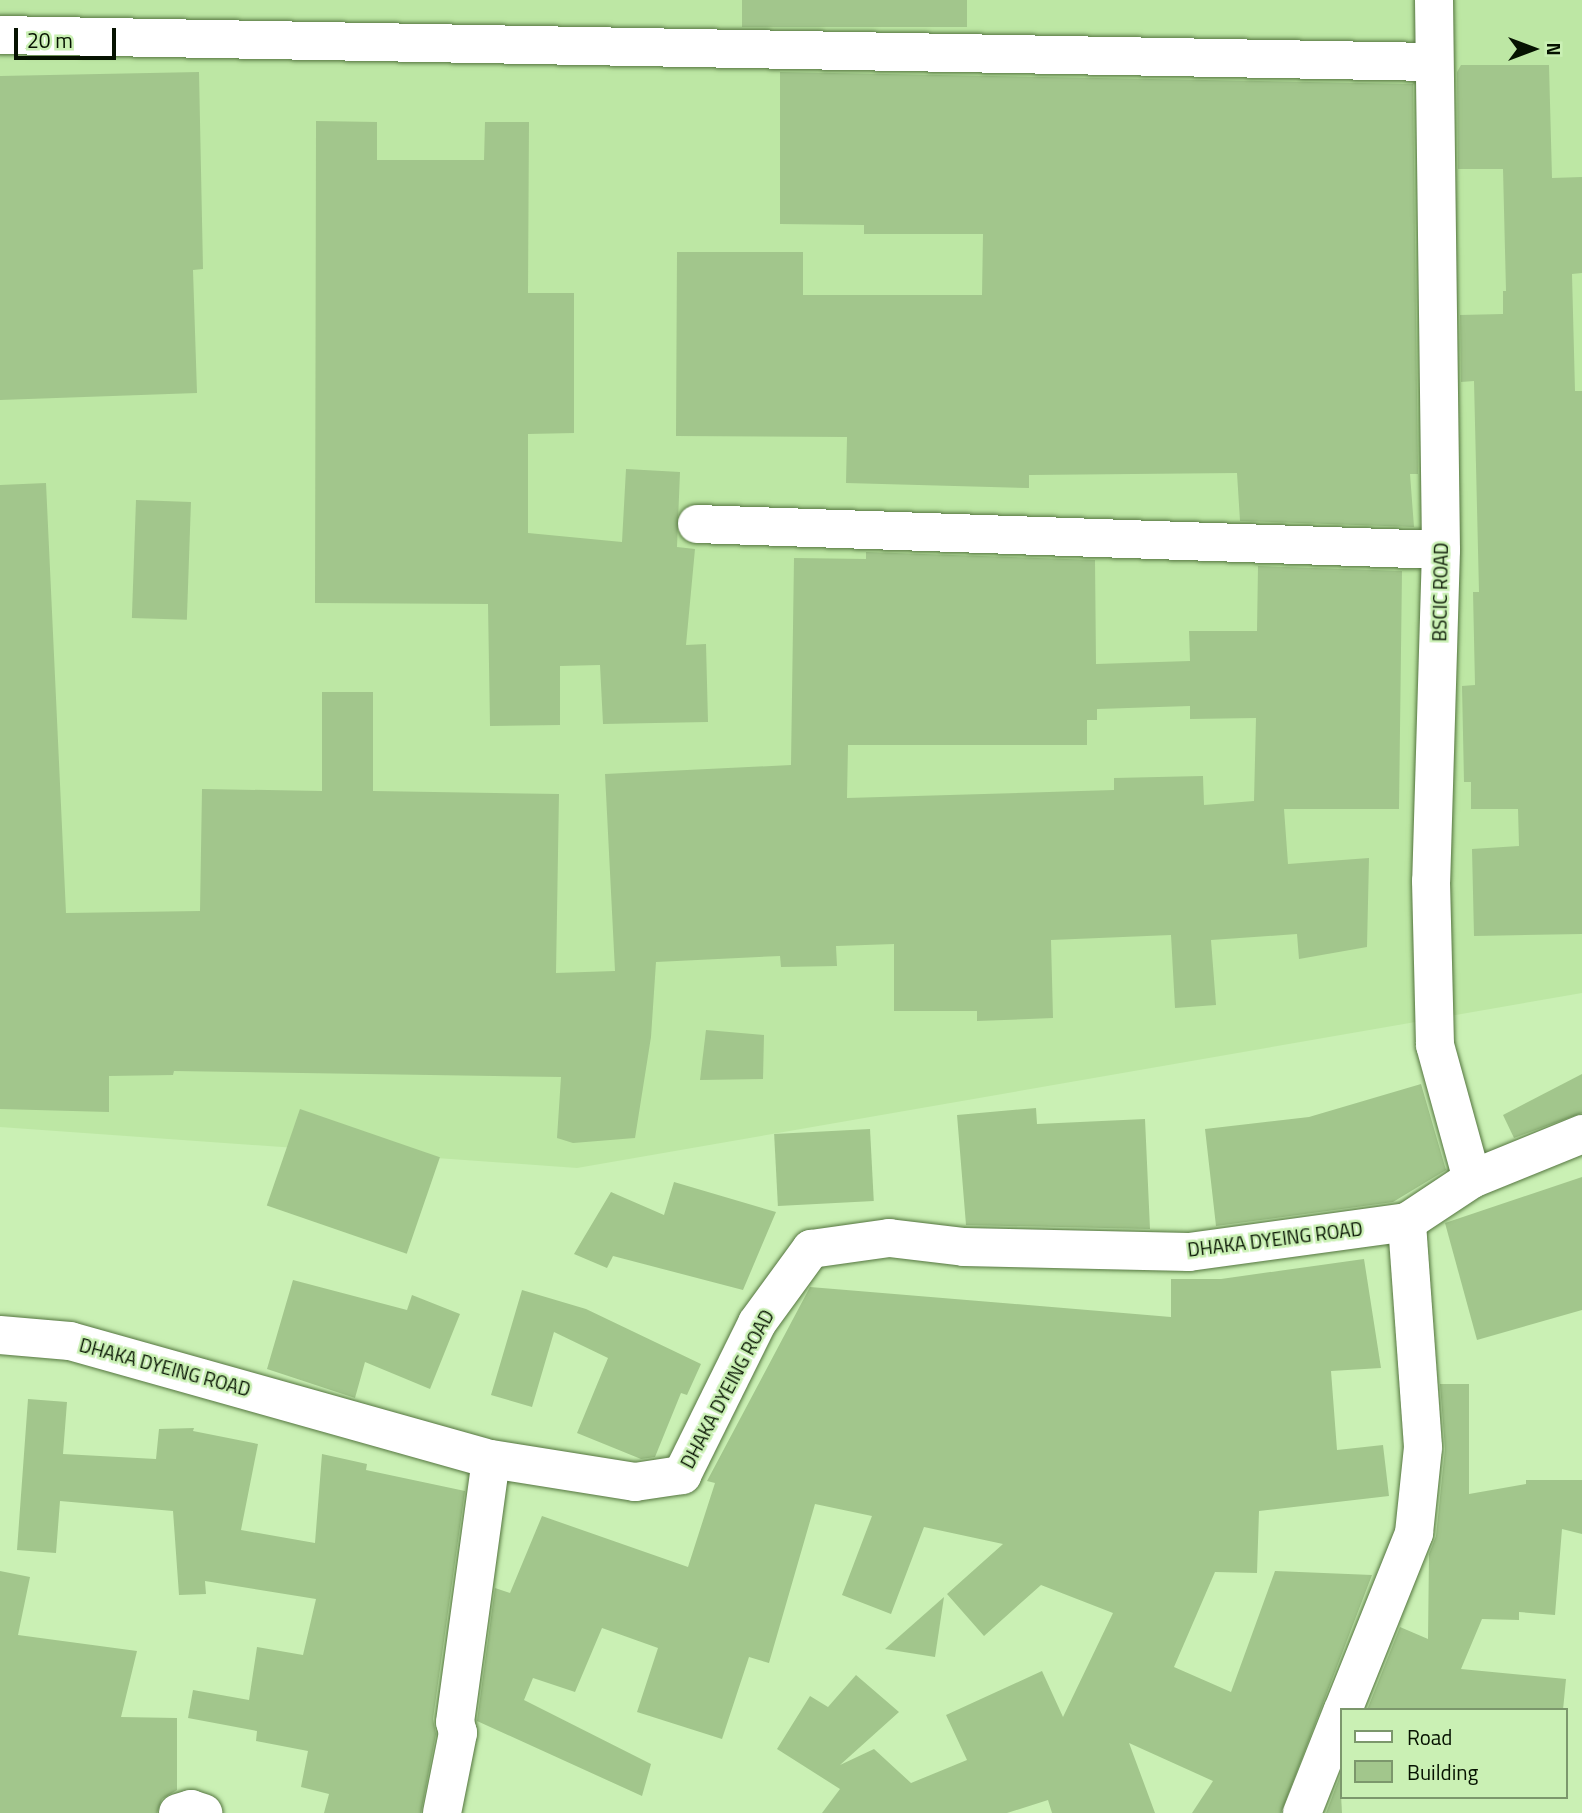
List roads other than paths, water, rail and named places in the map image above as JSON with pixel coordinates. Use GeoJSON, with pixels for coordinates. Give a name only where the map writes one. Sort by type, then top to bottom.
{"type":"FeatureCollection","features":[{"type":"Feature","properties":{"kind":"street","name":"BSCIC ROAD"},"geometry":{"type":"LineString","coordinates":[[1434,0],[1431,62],[1441,550],[1431,881],[1435,1045],[1472,1179]]}},
{"type":"Feature","properties":{"kind":"street"},"geometry":{"type":"LineString","coordinates":[[0,35],[1431,62]]}},
{"type":"Feature","properties":{"kind":"street"},"geometry":{"type":"LineString","coordinates":[[697,524],[1441,550]]}},
{"type":"Feature","properties":{"kind":"street","name":"DHAKA DYEING ROAD"},"geometry":{"type":"LineString","coordinates":[[0,1335],[70,1341],[491,1459],[635,1482],[682,1475],[757,1323],[811,1249],[889,1238],[964,1248],[1189,1252],[1407,1222],[1472,1179],[1582,1134]]}},
{"type":"Feature","properties":{"kind":"street"},"geometry":{"type":"LineString","coordinates":[[1344,1708],[1414,1533],[1423,1447],[1407,1222]]}},
{"type":"Feature","properties":{"kind":"street"},"geometry":{"type":"LineString","coordinates":[[442,1813],[458,1733],[455,1721],[491,1459]]}},
{"type":"Feature","properties":{"kind":"street"},"geometry":{"type":"LineString","coordinates":[[1302,1813],[1340,1718]]}},
{"type":"Feature","properties":{"kind":"street"},"geometry":{"type":"LineString","coordinates":[[178,1813],[191,1809],[203,1813]]}}]}
